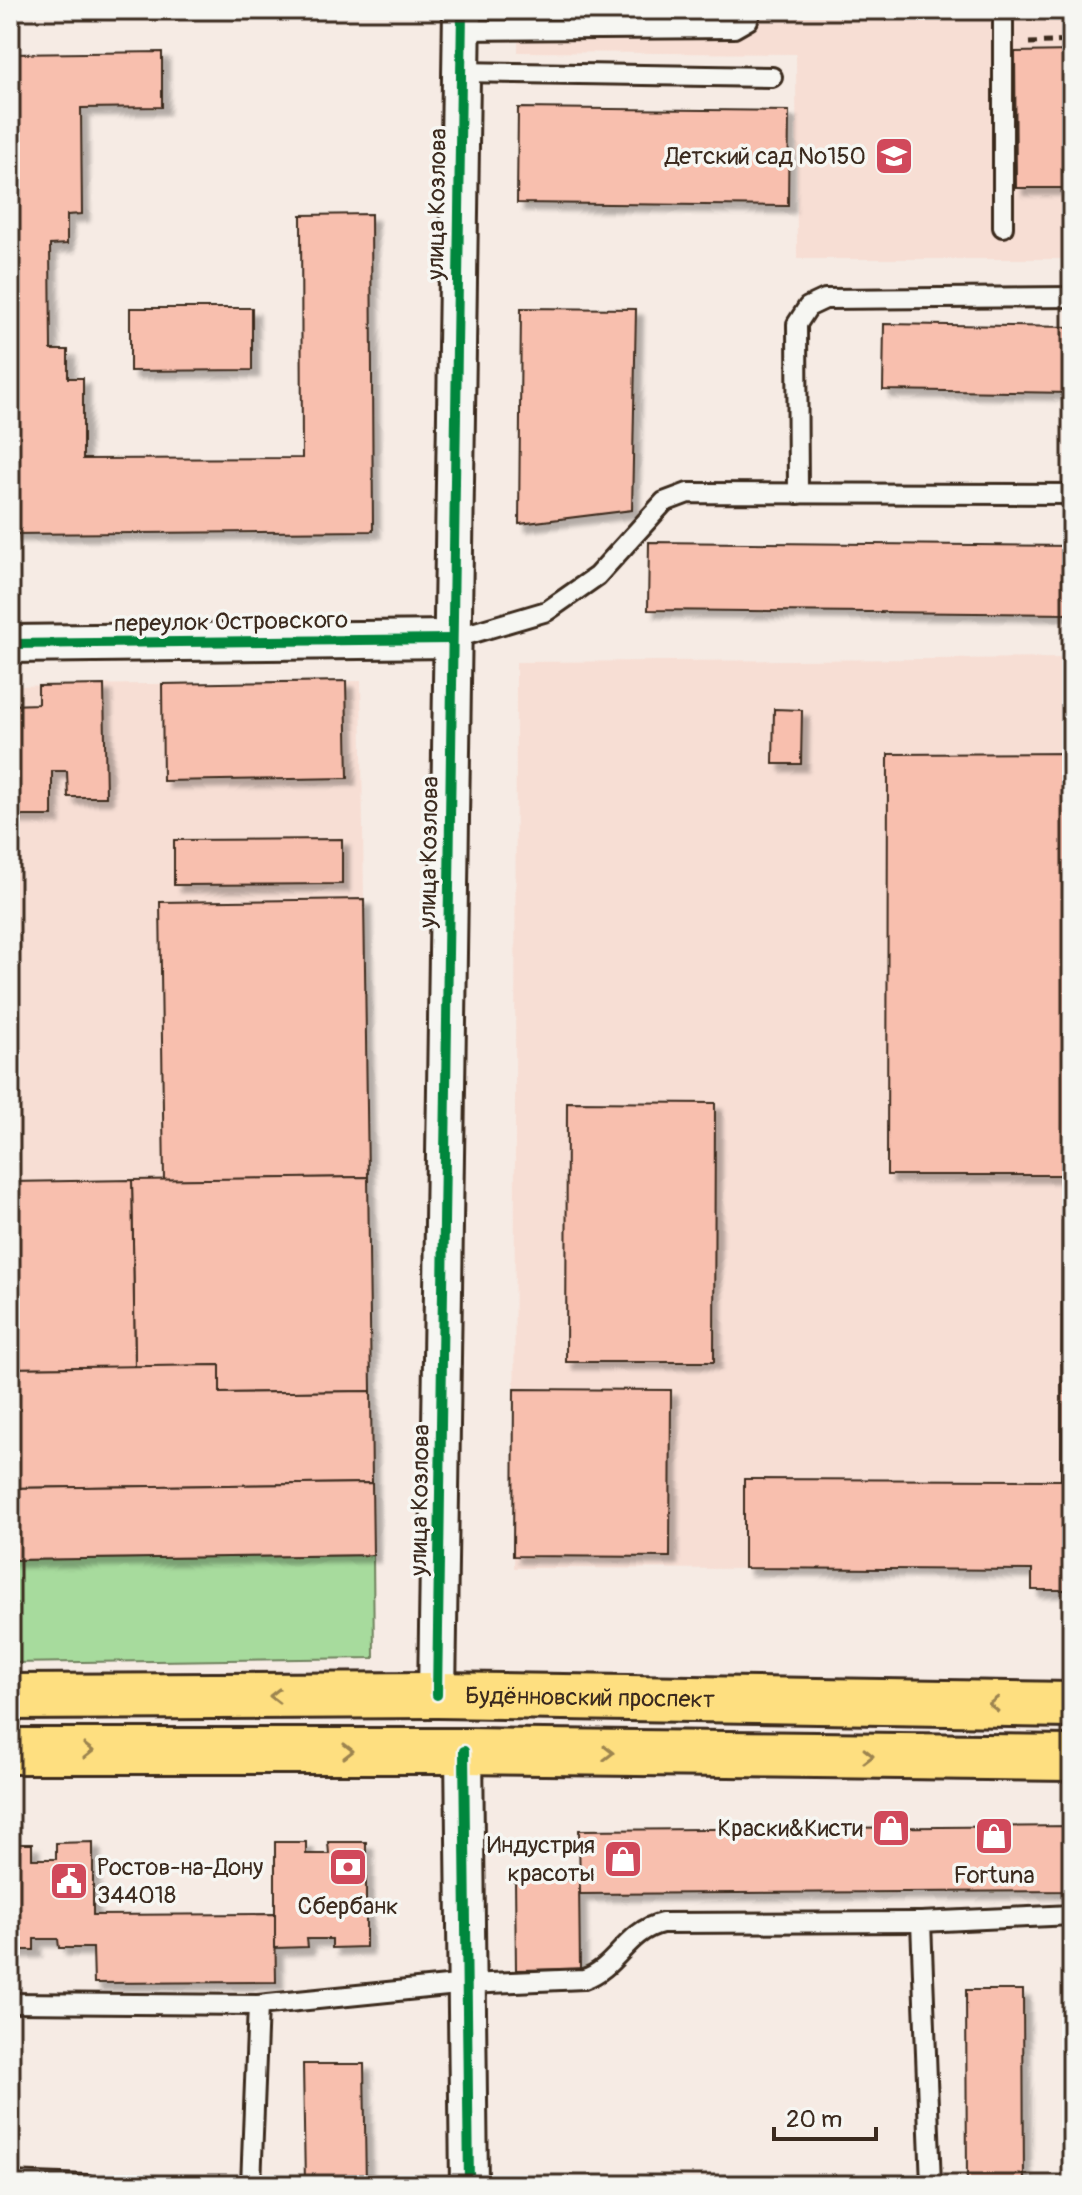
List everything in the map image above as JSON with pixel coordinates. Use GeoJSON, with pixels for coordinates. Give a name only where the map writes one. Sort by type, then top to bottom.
{"type":"FeatureCollection","features":[{"type":"Feature","properties":{"kind":"main road","name":"Будённовский проспект"},"geometry":{"type":"LineString","coordinates":[[10,1697],[437,1695],[1072,1705]]}},
{"type":"Feature","properties":{"kind":"main road"},"geometry":{"type":"LineString","coordinates":[[10,1751],[464,1751],[1072,1758]]}},
{"type":"Feature","properties":{"kind":"street","name":"улица Козлова"},"geometry":{"type":"LineString","coordinates":[[437,1695],[461,20]]}},
{"type":"Feature","properties":{"kind":"street","name":"переулок Островского"},"geometry":{"type":"LineString","coordinates":[[10,644],[452,639]]}},
{"type":"Feature","properties":{"kind":"street"},"geometry":{"type":"LineString","coordinates":[[464,1751],[469,2185]]}},
{"type":"Feature","properties":{"kind":"lane"},"geometry":{"type":"LineString","coordinates":[[461,20],[734,28],[748,20],[751,10]]}},
{"type":"Feature","properties":{"kind":"lane"},"geometry":{"type":"LineString","coordinates":[[1003,10],[1003,227]]}},
{"type":"Feature","properties":{"kind":"lane"},"geometry":{"type":"LineString","coordinates":[[459,72],[772,77]]}},
{"type":"Feature","properties":{"kind":"lane"},"geometry":{"type":"LineString","coordinates":[[798,494],[797,324],[808,307],[825,299],[1072,297]]}},
{"type":"Feature","properties":{"kind":"lane"},"geometry":{"type":"LineString","coordinates":[[452,639],[547,611],[597,576],[664,502],[688,493],[1072,494]]}},
{"type":"Feature","properties":{"kind":"lane"},"geometry":{"type":"LineString","coordinates":[[10,2003],[258,2005],[467,1984],[584,1979],[598,1975],[645,1926],[662,1923],[921,1922],[1072,1915]]}},
{"type":"Feature","properties":{"kind":"lane"},"geometry":{"type":"LineString","coordinates":[[921,1922],[931,2185]]}},
{"type":"Feature","properties":{"kind":"lane"},"geometry":{"type":"LineString","coordinates":[[251,2185],[258,2005]]}},
{"type":"Feature","properties":{"kind":"lane"},"geometry":{"type":"LineString","coordinates":[[10,2182],[87,2185]]}},
{"type":"Feature","properties":{"kind":"path"},"geometry":{"type":"LineString","coordinates":[[1003,43],[1072,41]]}},
{"type":"Feature","properties":{"kind":"shaded area"},"geometry":{"type":"Polygon","coordinates":[[[519,10],[1072,10],[1072,259],[797,259],[796,54],[518,52],[519,10]]]}},
{"type":"Feature","properties":{"kind":"shaded area"},"geometry":{"type":"Polygon","coordinates":[[[1072,658],[1072,1590],[1032,1590],[1031,1570],[514,1568],[516,662],[1072,658]]]}},
{"type":"Feature","properties":{"kind":"shaded area"},"geometry":{"type":"Polygon","coordinates":[[[361,681],[373,1555],[10,1560],[10,686],[361,681]]]}},
{"type":"Feature","properties":{"kind":"green space"},"geometry":{"type":"Polygon","coordinates":[[[373,1555],[374,1658],[10,1663],[10,1560],[373,1555]]]}},
{"type":"Feature","properties":{"kind":"building"},"geometry":{"type":"Polygon","coordinates":[[[1072,51],[1072,188],[1016,188],[1015,52],[1072,51]]]}},
{"type":"Feature","properties":{"kind":"building"},"geometry":{"type":"Polygon","coordinates":[[[162,52],[162,107],[81,108],[82,214],[67,215],[67,244],[50,245],[51,350],[68,350],[68,378],[83,378],[83,459],[302,458],[301,215],[371,214],[373,531],[10,534],[10,54],[162,52]]]}},
{"type":"Feature","properties":{"kind":"building"},"geometry":{"type":"Polygon","coordinates":[[[518,108],[789,111],[788,206],[517,203],[518,108]]]}},
{"type":"Feature","properties":{"kind":"building"},"geometry":{"type":"Polygon","coordinates":[[[130,308],[252,308],[252,370],[130,371],[130,308]]]}},
{"type":"Feature","properties":{"kind":"building"},"geometry":{"type":"Polygon","coordinates":[[[521,308],[636,309],[632,510],[519,524],[521,308]]]}},
{"type":"Feature","properties":{"kind":"building"},"geometry":{"type":"Polygon","coordinates":[[[884,324],[1072,327],[1072,393],[883,390],[884,324]]]}},
{"type":"Feature","properties":{"kind":"building"},"geometry":{"type":"Polygon","coordinates":[[[649,542],[1072,546],[1072,614],[648,610],[649,542]]]}},
{"type":"Feature","properties":{"kind":"building"},"geometry":{"type":"Polygon","coordinates":[[[346,681],[348,778],[163,781],[162,684],[346,681]]]}},
{"type":"Feature","properties":{"kind":"building"},"geometry":{"type":"Polygon","coordinates":[[[104,685],[106,797],[68,797],[67,771],[52,771],[52,816],[10,816],[10,705],[38,704],[38,686],[104,685]]]}},
{"type":"Feature","properties":{"kind":"building"},"geometry":{"type":"Polygon","coordinates":[[[774,709],[802,710],[801,764],[773,764],[774,709]]]}},
{"type":"Feature","properties":{"kind":"building"},"geometry":{"type":"Polygon","coordinates":[[[1072,753],[1072,1175],[887,1175],[888,754],[1072,753]]]}},
{"type":"Feature","properties":{"kind":"building"},"geometry":{"type":"Polygon","coordinates":[[[342,839],[342,884],[174,885],[174,840],[342,839]]]}},
{"type":"Feature","properties":{"kind":"building"},"geometry":{"type":"Polygon","coordinates":[[[364,899],[368,1177],[164,1180],[160,902],[364,899]]]}},
{"type":"Feature","properties":{"kind":"building"},"geometry":{"type":"Polygon","coordinates":[[[567,1102],[715,1103],[714,1362],[566,1362],[567,1102]]]}},
{"type":"Feature","properties":{"kind":"building"},"geometry":{"type":"Polygon","coordinates":[[[368,1177],[371,1391],[220,1393],[220,1365],[135,1367],[132,1180],[368,1177]]]}},
{"type":"Feature","properties":{"kind":"building"},"geometry":{"type":"Polygon","coordinates":[[[132,1180],[135,1367],[10,1368],[10,1182],[132,1180]]]}},
{"type":"Feature","properties":{"kind":"building"},"geometry":{"type":"Polygon","coordinates":[[[1062,1221],[1072,1221],[1072,1590],[1032,1590],[1032,1570],[744,1568],[744,1479],[1061,1480],[1062,1221]]]}},
{"type":"Feature","properties":{"kind":"building"},"geometry":{"type":"Polygon","coordinates":[[[220,1365],[220,1393],[371,1391],[372,1483],[10,1488],[10,1368],[220,1365]]]}},
{"type":"Feature","properties":{"kind":"building"},"geometry":{"type":"Polygon","coordinates":[[[514,1389],[671,1390],[670,1557],[513,1556],[514,1389]]]}},
{"type":"Feature","properties":{"kind":"building"},"geometry":{"type":"Polygon","coordinates":[[[372,1483],[373,1555],[10,1560],[10,1488],[372,1483]]]}},
{"type":"Feature","properties":{"kind":"building"},"geometry":{"type":"Polygon","coordinates":[[[1072,1826],[1072,1891],[580,1894],[579,1830],[1072,1826]]]}},
{"type":"Feature","properties":{"kind":"building"},"geometry":{"type":"Polygon","coordinates":[[[93,1842],[93,1915],[275,1914],[276,1982],[94,1983],[93,1948],[59,1948],[58,1939],[34,1939],[34,1950],[10,1950],[10,1844],[32,1844],[32,1859],[56,1859],[56,1843],[93,1842]]]}},
{"type":"Feature","properties":{"kind":"building"},"geometry":{"type":"Polygon","coordinates":[[[275,1842],[306,1842],[306,1854],[329,1854],[328,1842],[366,1842],[366,1947],[332,1948],[332,1939],[307,1939],[308,1947],[275,1948],[275,1842]]]}},
{"type":"Feature","properties":{"kind":"building"},"geometry":{"type":"Polygon","coordinates":[[[515,1880],[579,1880],[580,1969],[516,1970],[515,1880]]]}},
{"type":"Feature","properties":{"kind":"building"},"geometry":{"type":"Polygon","coordinates":[[[966,1990],[1023,1990],[1024,2185],[967,2185],[966,1990]]]}},
{"type":"Feature","properties":{"kind":"building"},"geometry":{"type":"Polygon","coordinates":[[[303,2064],[364,2064],[366,2185],[305,2185],[303,2064]]]}},
{"type":"Feature","properties":{"kind":"cycle path"},"geometry":{"type":"LineString","coordinates":[[437,1695],[462,10]]}},
{"type":"Feature","properties":{"kind":"cycle path"},"geometry":{"type":"LineString","coordinates":[[10,644],[452,639]]}},
{"type":"Feature","properties":{"kind":"cycle path"},"geometry":{"type":"LineString","coordinates":[[464,1751],[469,2185]]}},
{"type":"Feature","properties":{"kind":"place","name":"Детский сад №150"},"geometry":{"type":"Point","coordinates":[894,156]}},
{"type":"Feature","properties":{"kind":"place","name":"Краски&Кисти"},"geometry":{"type":"Point","coordinates":[891,1828]}},
{"type":"Feature","properties":{"kind":"place","name":"Fortuna"},"geometry":{"type":"Point","coordinates":[994,1836]}},
{"type":"Feature","properties":{"kind":"place","name":"Индустрия красоты"},"geometry":{"type":"Point","coordinates":[623,1859]}},
{"type":"Feature","properties":{"kind":"place","name":"Сбербанк"},"geometry":{"type":"Point","coordinates":[348,1867]}},
{"type":"Feature","properties":{"kind":"place","name":"Ростов-на-Дону 344018"},"geometry":{"type":"Point","coordinates":[69,1881]}}]}
